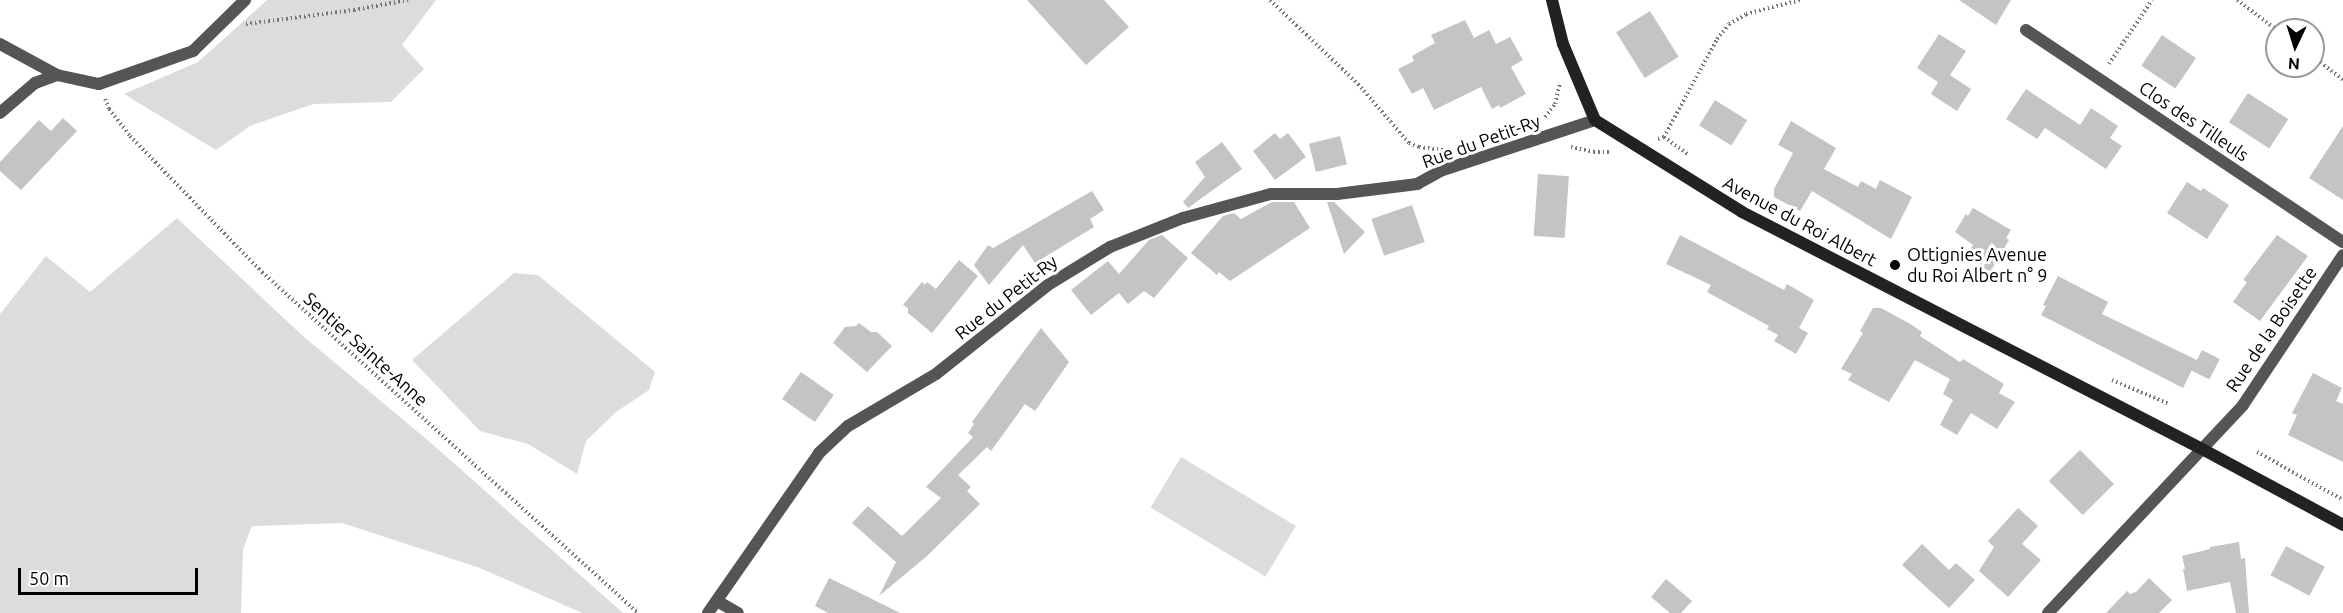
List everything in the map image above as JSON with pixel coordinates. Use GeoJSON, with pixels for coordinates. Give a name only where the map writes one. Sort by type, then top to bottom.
{"type":"FeatureCollection","features":[{"type":"Feature","properties":{"kind":"main road"},"geometry":{"type":"LineString","coordinates":[[1552,0],[1563,44],[1595,120]]}},
{"type":"Feature","properties":{"kind":"main road","name":"Avenue du Roi Albert"},"geometry":{"type":"LineString","coordinates":[[1595,120],[1742,212],[2204,450],[2343,525]]}},
{"type":"Feature","properties":{"kind":"street"},"geometry":{"type":"LineString","coordinates":[[0,44],[57,75],[99,84],[193,51],[245,0]]}},
{"type":"Feature","properties":{"kind":"street","name":"Clos des Tilleuls"},"geometry":{"type":"LineString","coordinates":[[2026,30],[2343,242]]}},
{"type":"Feature","properties":{"kind":"street"},"geometry":{"type":"LineString","coordinates":[[0,113],[35,83],[57,75]]}},
{"type":"Feature","properties":{"kind":"street","name":"Rue du Petit-Ry"},"geometry":{"type":"LineString","coordinates":[[708,613],[819,453],[848,426],[936,374],[1048,285],[1110,247],[1183,218],[1271,194],[1337,194],[1417,184],[1440,171],[1595,120]]}},
{"type":"Feature","properties":{"kind":"street","name":"Rue de la Boisette"},"geometry":{"type":"LineString","coordinates":[[2048,613],[2204,450],[2221,425],[2243,405],[2343,255]]}},
{"type":"Feature","properties":{"kind":"street"},"geometry":{"type":"LineString","coordinates":[[717,601],[738,613]]}},
{"type":"Feature","properties":{"kind":"path"},"geometry":{"type":"LineString","coordinates":[[226,19],[237,25],[354,10],[408,0]]}},
{"type":"Feature","properties":{"kind":"path"},"geometry":{"type":"LineString","coordinates":[[1270,0],[1358,84],[1409,143],[1419,147],[1449,150]]}},
{"type":"Feature","properties":{"kind":"path"},"geometry":{"type":"LineString","coordinates":[[1664,137],[1717,39],[1729,24],[1746,14],[1800,0]]}},
{"type":"Feature","properties":{"kind":"path"},"geometry":{"type":"LineString","coordinates":[[2098,80],[2152,0]]}},
{"type":"Feature","properties":{"kind":"path"},"geometry":{"type":"LineString","coordinates":[[2237,0],[2265,21]]}},
{"type":"Feature","properties":{"kind":"path"},"geometry":{"type":"LineString","coordinates":[[2325,66],[2343,80]]}},
{"type":"Feature","properties":{"kind":"path","name":"Sentier Sainte-Anne"},"geometry":{"type":"LineString","coordinates":[[99,84],[109,109],[130,136],[262,272],[638,613]]}},
{"type":"Feature","properties":{"kind":"path"},"geometry":{"type":"LineString","coordinates":[[2257,452],[2343,500]]}},
{"type":"Feature","properties":{"kind":"shaded area"},"geometry":{"type":"Polygon","coordinates":[[[267,0],[436,0],[402,45],[424,69],[391,102],[313,104],[250,126],[216,150],[124,94],[198,62],[267,0]]]}},
{"type":"Feature","properties":{"kind":"shaded area"},"geometry":{"type":"Polygon","coordinates":[[[177,218],[304,337],[431,443],[623,613],[582,613],[480,568],[342,523],[252,526],[243,549],[241,613],[0,613],[0,314],[46,256],[90,292],[177,218]]]}},
{"type":"Feature","properties":{"kind":"shaded area"},"geometry":{"type":"Polygon","coordinates":[[[514,273],[538,275],[655,372],[649,390],[616,412],[586,441],[577,474],[528,444],[480,431],[412,360],[514,273]]]}},
{"type":"Feature","properties":{"kind":"shaded area"},"geometry":{"type":"Polygon","coordinates":[[[1181,457],[1296,526],[1265,577],[1151,508],[1181,457]]]}},
{"type":"Feature","properties":{"kind":"building"},"geometry":{"type":"Polygon","coordinates":[[[1027,0],[1104,0],[1129,27],[1086,65],[1027,0]]]}},
{"type":"Feature","properties":{"kind":"building"},"geometry":{"type":"Polygon","coordinates":[[[1959,0],[2011,0],[1996,25],[1959,0]]]}},
{"type":"Feature","properties":{"kind":"building"},"geometry":{"type":"Polygon","coordinates":[[[1650,11],[1679,57],[1645,78],[1616,32],[1650,11]]]}},
{"type":"Feature","properties":{"kind":"building"},"geometry":{"type":"Polygon","coordinates":[[[1465,20],[1474,38],[1489,30],[1496,44],[1510,37],[1523,60],[1511,67],[1526,94],[1500,108],[1499,105],[1492,109],[1481,87],[1434,110],[1423,88],[1412,94],[1398,69],[1414,61],[1412,56],[1435,43],[1431,35],[1465,20]]]}},
{"type":"Feature","properties":{"kind":"building"},"geometry":{"type":"Polygon","coordinates":[[[1939,34],[1966,51],[1950,75],[1971,89],[1957,111],[1931,94],[1938,82],[1917,68],[1939,34]]]}},
{"type":"Feature","properties":{"kind":"building"},"geometry":{"type":"Polygon","coordinates":[[[2162,35],[2196,58],[2175,89],[2141,66],[2162,35]]]}},
{"type":"Feature","properties":{"kind":"building"},"geometry":{"type":"Polygon","coordinates":[[[2026,89],[2080,125],[2091,108],[2118,126],[2110,138],[2122,146],[2106,169],[2045,128],[2037,139],[2006,119],[2026,89]]]}},
{"type":"Feature","properties":{"kind":"building"},"geometry":{"type":"Polygon","coordinates":[[[2248,93],[2288,119],[2269,148],[2229,122],[2248,93]]]}},
{"type":"Feature","properties":{"kind":"building"},"geometry":{"type":"Polygon","coordinates":[[[1715,100],[1747,120],[1731,146],[1699,125],[1715,100]]]}},
{"type":"Feature","properties":{"kind":"building"},"geometry":{"type":"Polygon","coordinates":[[[63,118],[77,131],[21,190],[0,171],[0,162],[39,120],[51,131],[63,118]]]}},
{"type":"Feature","properties":{"kind":"building"},"geometry":{"type":"Polygon","coordinates":[[[1791,121],[1836,148],[1824,169],[1858,187],[1861,181],[1876,189],[1880,180],[1912,197],[1891,239],[1812,191],[1800,211],[1774,197],[1774,189],[1793,153],[1778,145],[1791,121]]]}},
{"type":"Feature","properties":{"kind":"building"},"geometry":{"type":"Polygon","coordinates":[[[2343,126],[2343,200],[2309,178],[2343,126]]]}},
{"type":"Feature","properties":{"kind":"building"},"geometry":{"type":"Polygon","coordinates":[[[1275,133],[1280,139],[1288,133],[1306,157],[1275,180],[1253,151],[1275,133]]]}},
{"type":"Feature","properties":{"kind":"building"},"geometry":{"type":"Polygon","coordinates":[[[1340,136],[1347,164],[1316,172],[1309,144],[1340,136]]]}},
{"type":"Feature","properties":{"kind":"building"},"geometry":{"type":"Polygon","coordinates":[[[1222,142],[1242,169],[1188,208],[1183,202],[1205,177],[1195,162],[1222,142]]]}},
{"type":"Feature","properties":{"kind":"building"},"geometry":{"type":"Polygon","coordinates":[[[1538,174],[1569,176],[1565,238],[1534,236],[1538,174]]]}},
{"type":"Feature","properties":{"kind":"building"},"geometry":{"type":"Polygon","coordinates":[[[2187,182],[2201,191],[2203,188],[2229,205],[2207,239],[2167,213],[2187,182]]]}},
{"type":"Feature","properties":{"kind":"building"},"geometry":{"type":"Polygon","coordinates":[[[1092,191],[1104,210],[1090,219],[1094,227],[1035,263],[1023,245],[989,285],[974,265],[988,245],[993,248],[1092,191]]]}},
{"type":"Feature","properties":{"kind":"building"},"geometry":{"type":"Polygon","coordinates":[[[1272,202],[1294,202],[1310,228],[1230,281],[1219,272],[1217,275],[1191,253],[1223,216],[1234,213],[1241,219],[1272,202]]]}},
{"type":"Feature","properties":{"kind":"building"},"geometry":{"type":"Polygon","coordinates":[[[1327,202],[1334,202],[1365,232],[1344,254],[1327,202]]]}},
{"type":"Feature","properties":{"kind":"building"},"geometry":{"type":"Polygon","coordinates":[[[1412,205],[1425,242],[1384,256],[1371,219],[1412,205]]]}},
{"type":"Feature","properties":{"kind":"building"},"geometry":{"type":"Polygon","coordinates":[[[1973,208],[2011,230],[2006,238],[2009,240],[1990,272],[1966,257],[1973,245],[1955,232],[1966,214],[1968,216],[1973,208]]]}},
{"type":"Feature","properties":{"kind":"building"},"geometry":{"type":"Polygon","coordinates":[[[1162,235],[1188,258],[1154,298],[1144,291],[1128,304],[1119,293],[1091,315],[1071,290],[1108,261],[1119,274],[1149,240],[1162,235]]]}},
{"type":"Feature","properties":{"kind":"building"},"geometry":{"type":"Polygon","coordinates":[[[1680,235],[1784,290],[1787,284],[1814,300],[1799,328],[1808,333],[1796,354],[1774,341],[1778,335],[1767,329],[1769,326],[1707,292],[1711,285],[1666,264],[1680,235]]]}},
{"type":"Feature","properties":{"kind":"building"},"geometry":{"type":"Polygon","coordinates":[[[2277,235],[2308,256],[2260,321],[2233,302],[2247,282],[2243,280],[2277,235]]]}},
{"type":"Feature","properties":{"kind":"building"},"geometry":{"type":"Polygon","coordinates":[[[959,260],[978,276],[932,333],[908,313],[908,308],[903,305],[922,282],[925,285],[927,282],[936,289],[959,260]]]}},
{"type":"Feature","properties":{"kind":"building"},"geometry":{"type":"Polygon","coordinates":[[[2058,276],[2108,302],[2102,314],[2197,360],[2183,388],[2041,315],[2046,306],[2043,305],[2058,276]]]}},
{"type":"Feature","properties":{"kind":"building"},"geometry":{"type":"Polygon","coordinates":[[[1873,308],[1881,308],[1912,325],[1922,332],[1920,336],[1960,362],[1963,359],[2004,384],[1999,393],[2015,402],[1997,429],[1971,413],[1957,435],[1940,425],[1953,400],[1943,394],[1950,379],[1915,360],[1889,402],[1848,380],[1852,374],[1841,369],[1863,333],[1860,331],[1873,308]]]}},
{"type":"Feature","properties":{"kind":"building"},"geometry":{"type":"Polygon","coordinates":[[[859,323],[871,332],[877,332],[892,346],[867,372],[833,343],[845,327],[856,326],[859,323]]]}},
{"type":"Feature","properties":{"kind":"building"},"geometry":{"type":"Polygon","coordinates":[[[1041,328],[1069,362],[1035,411],[1025,404],[991,451],[987,447],[958,475],[971,487],[967,491],[980,504],[927,556],[879,596],[896,562],[852,523],[868,506],[902,536],[941,498],[926,487],[973,437],[968,433],[974,424],[972,422],[1041,328]]]}},
{"type":"Feature","properties":{"kind":"building"},"geometry":{"type":"Polygon","coordinates":[[[2202,350],[2220,359],[2209,380],[2192,370],[2202,350]]]}},
{"type":"Feature","properties":{"kind":"building"},"geometry":{"type":"Polygon","coordinates":[[[801,372],[834,395],[815,422],[782,399],[801,372]]]}},
{"type":"Feature","properties":{"kind":"building"},"geometry":{"type":"Polygon","coordinates":[[[2313,373],[2342,388],[2336,401],[2343,404],[2343,462],[2288,435],[2297,415],[2292,413],[2313,373]]]}},
{"type":"Feature","properties":{"kind":"building"},"geometry":{"type":"Polygon","coordinates":[[[2080,450],[2114,484],[2083,515],[2049,481],[2080,450]]]}},
{"type":"Feature","properties":{"kind":"building"},"geometry":{"type":"Polygon","coordinates":[[[2018,508],[2038,526],[2022,544],[2041,560],[2008,597],[1979,571],[1994,547],[1988,541],[2018,508]]]}},
{"type":"Feature","properties":{"kind":"building"},"geometry":{"type":"Polygon","coordinates":[[[2239,542],[2241,559],[2245,558],[2249,613],[2236,613],[2230,582],[2187,591],[2183,569],[2185,569],[2182,556],[2210,549],[2210,547],[2239,542]]]}},
{"type":"Feature","properties":{"kind":"building"},"geometry":{"type":"Polygon","coordinates":[[[1922,544],[1949,570],[1956,563],[1975,580],[1949,608],[1902,565],[1922,544]]]}},
{"type":"Feature","properties":{"kind":"building"},"geometry":{"type":"Polygon","coordinates":[[[2286,546],[2325,567],[2309,596],[2271,575],[2286,546]]]}},
{"type":"Feature","properties":{"kind":"building"},"geometry":{"type":"Polygon","coordinates":[[[829,578],[900,613],[828,613],[815,606],[829,578]]]}},
{"type":"Feature","properties":{"kind":"building"},"geometry":{"type":"Polygon","coordinates":[[[2149,578],[2172,600],[2159,613],[2106,613],[2127,591],[2130,594],[2136,592],[2149,578]]]}},
{"type":"Feature","properties":{"kind":"building"},"geometry":{"type":"Polygon","coordinates":[[[1666,579],[1692,601],[1681,613],[1670,613],[1651,597],[1666,579]]]}},
{"type":"Feature","properties":{"kind":"place","name":"Ottignies Avenue du Roi Albert n° 9"},"geometry":{"type":"Point","coordinates":[1895,265]}}]}
